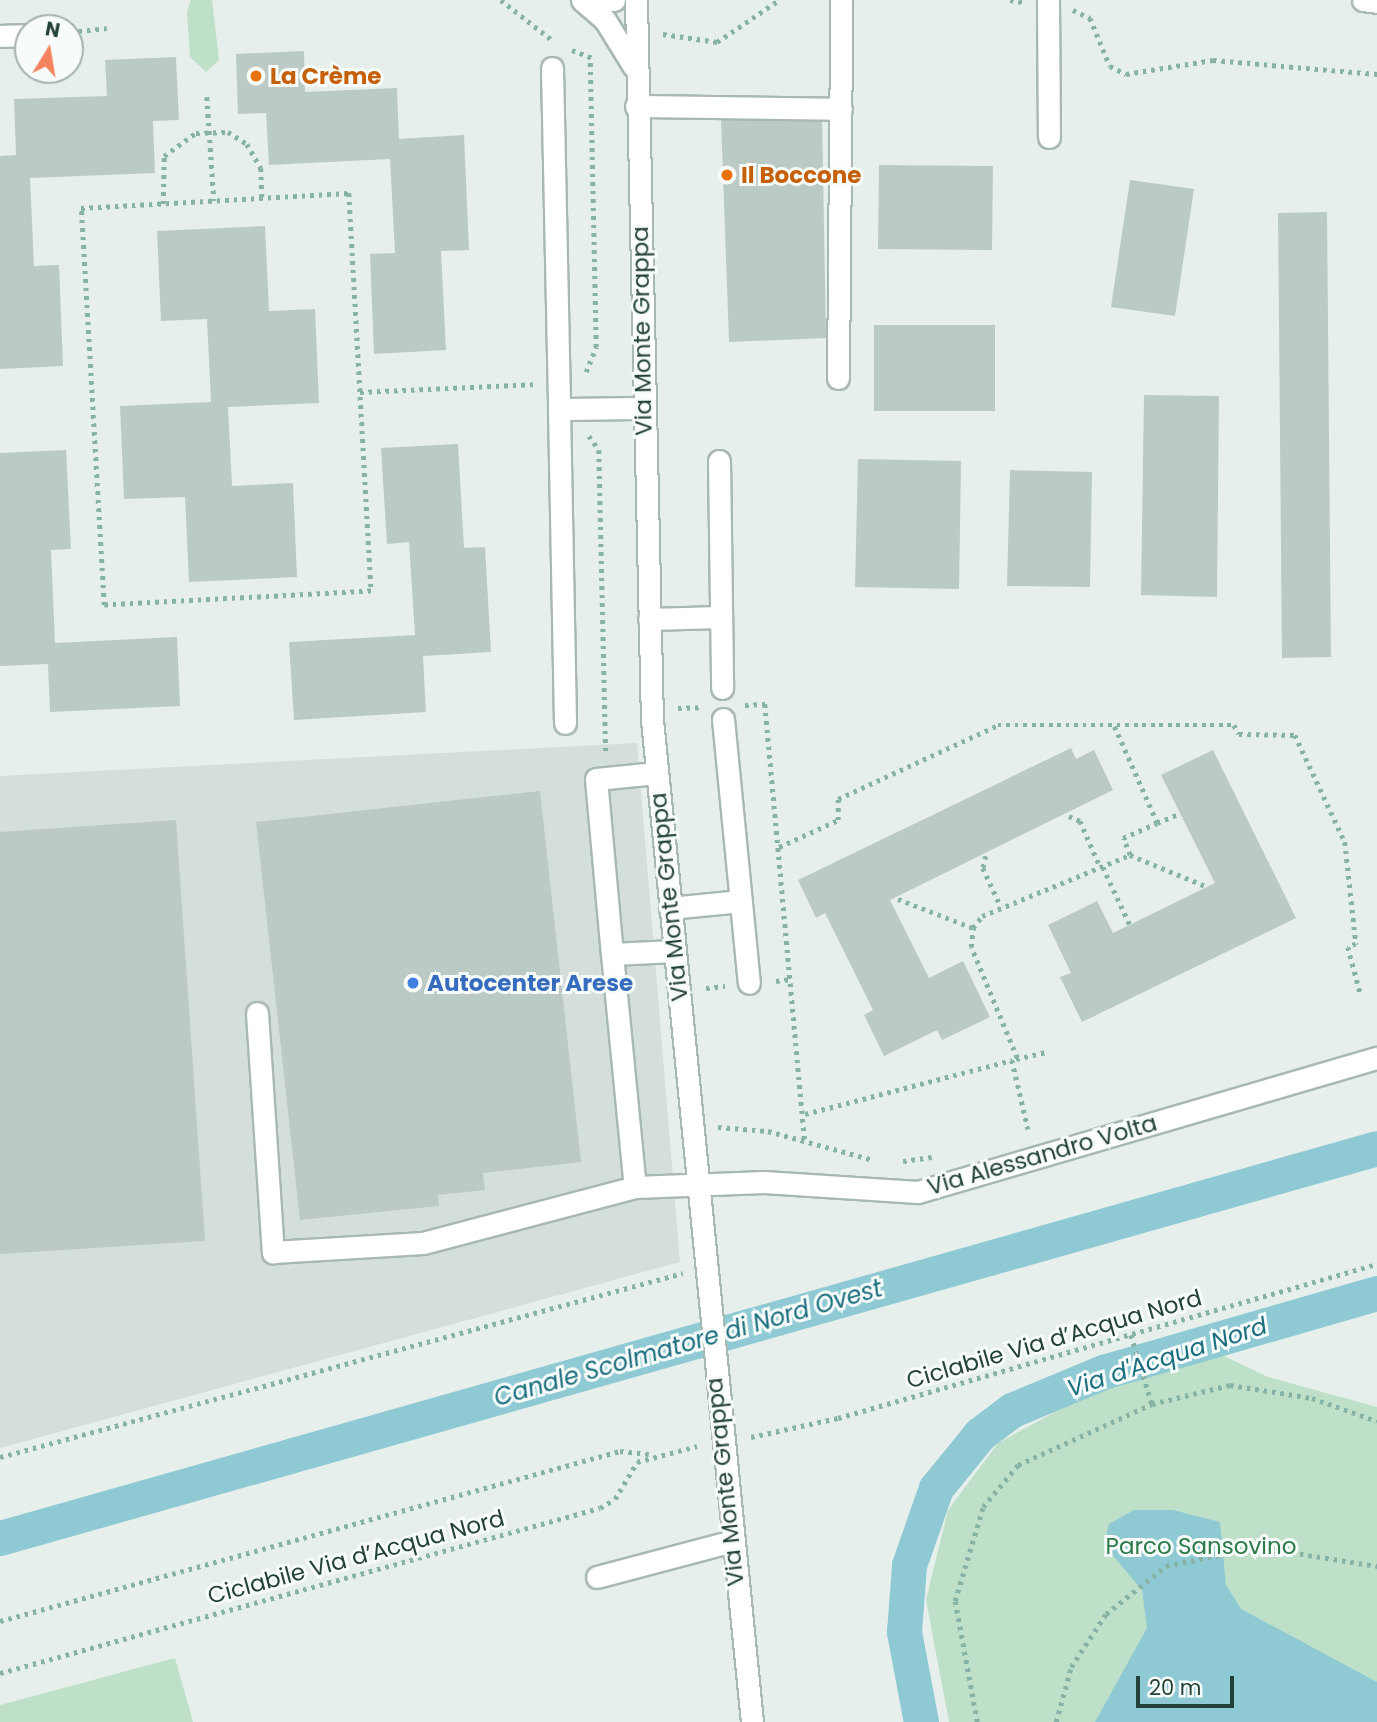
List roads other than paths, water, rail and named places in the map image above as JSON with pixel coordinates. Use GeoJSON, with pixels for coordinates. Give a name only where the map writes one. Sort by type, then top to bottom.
{"type":"FeatureCollection","features":[{"type":"Feature","properties":{"kind":"street"},"geometry":{"type":"LineString","coordinates":[[583,0],[614,0]]}},
{"type":"Feature","properties":{"kind":"street","name":"Via Monte Grappa"},"geometry":{"type":"LineString","coordinates":[[583,0],[617,36],[635,69]]}},
{"type":"Feature","properties":{"kind":"street","name":"Via Monte Grappa"},"geometry":{"type":"LineString","coordinates":[[636,0],[635,69],[649,619],[656,773],[699,1181],[704,1277],[717,1412],[752,1722]]}},
{"type":"Feature","properties":{"kind":"street"},"geometry":{"type":"LineString","coordinates":[[838,378],[841,0]]}},
{"type":"Feature","properties":{"kind":"street"},"geometry":{"type":"LineString","coordinates":[[1363,0],[1377,2]]}},
{"type":"Feature","properties":{"kind":"street"},"geometry":{"type":"LineString","coordinates":[[1049,137],[1055,4]]}},
{"type":"Feature","properties":{"kind":"street"},"geometry":{"type":"LineString","coordinates":[[552,68],[565,723]]}},
{"type":"Feature","properties":{"kind":"street"},"geometry":{"type":"LineString","coordinates":[[636,106],[841,109]]}},
{"type":"Feature","properties":{"kind":"street"},"geometry":{"type":"LineString","coordinates":[[559,409],[644,408]]}},
{"type":"Feature","properties":{"kind":"street"},"geometry":{"type":"LineString","coordinates":[[719,461],[720,704],[749,984]]}},
{"type":"Feature","properties":{"kind":"street"},"geometry":{"type":"LineString","coordinates":[[649,619],[720,617]]}},
{"type":"Feature","properties":{"kind":"street"},"geometry":{"type":"LineString","coordinates":[[635,1187],[596,779],[656,773]]}},
{"type":"Feature","properties":{"kind":"street"},"geometry":{"type":"LineString","coordinates":[[670,908],[741,901]]}},
{"type":"Feature","properties":{"kind":"street"},"geometry":{"type":"LineString","coordinates":[[612,954],[674,951]]}},
{"type":"Feature","properties":{"kind":"street","name":"Via Alessandro Volta"},"geometry":{"type":"LineString","coordinates":[[257,1013],[273,1252],[424,1243],[635,1187],[699,1181],[918,1192],[1377,1058]]}},
{"type":"Feature","properties":{"kind":"street"},"geometry":{"type":"LineString","coordinates":[[597,1577],[732,1541]]}},
{"type":"Feature","properties":{"kind":"water"},"geometry":{"type":"Polygon","coordinates":[[[1134,1510],[1173,1510],[1220,1522],[1226,1585],[1241,1609],[1377,1682],[1377,1722],[1095,1722],[1147,1628],[1142,1590],[1104,1545],[1109,1524],[1134,1510]]]}},
{"type":"Feature","properties":{"kind":"waterway","name":"Canale Scolmatore di Nord Ovest"},"geometry":{"type":"LineString","coordinates":[[0,1538],[1377,1148]]}},
{"type":"Feature","properties":{"kind":"waterway","name":"Via d'Acqua Nord"},"geometry":{"type":"LineString","coordinates":[[921,1722],[904,1632],[909,1565],[936,1488],[980,1434],[1012,1410],[1103,1372],[1377,1293]]}},
{"type":"Feature","properties":{"kind":"place","name":"La Crème"},"geometry":{"type":"Point","coordinates":[256,76]}},
{"type":"Feature","properties":{"kind":"place","name":"Il Boccone"},"geometry":{"type":"Point","coordinates":[727,175]}},
{"type":"Feature","properties":{"kind":"place","name":"Autocenter Arese"},"geometry":{"type":"Point","coordinates":[413,983]}},
{"type":"Feature","properties":{"kind":"park label","name":"Parco Sansovino"},"geometry":{"type":"Point","coordinates":[1201,1546]}}]}
